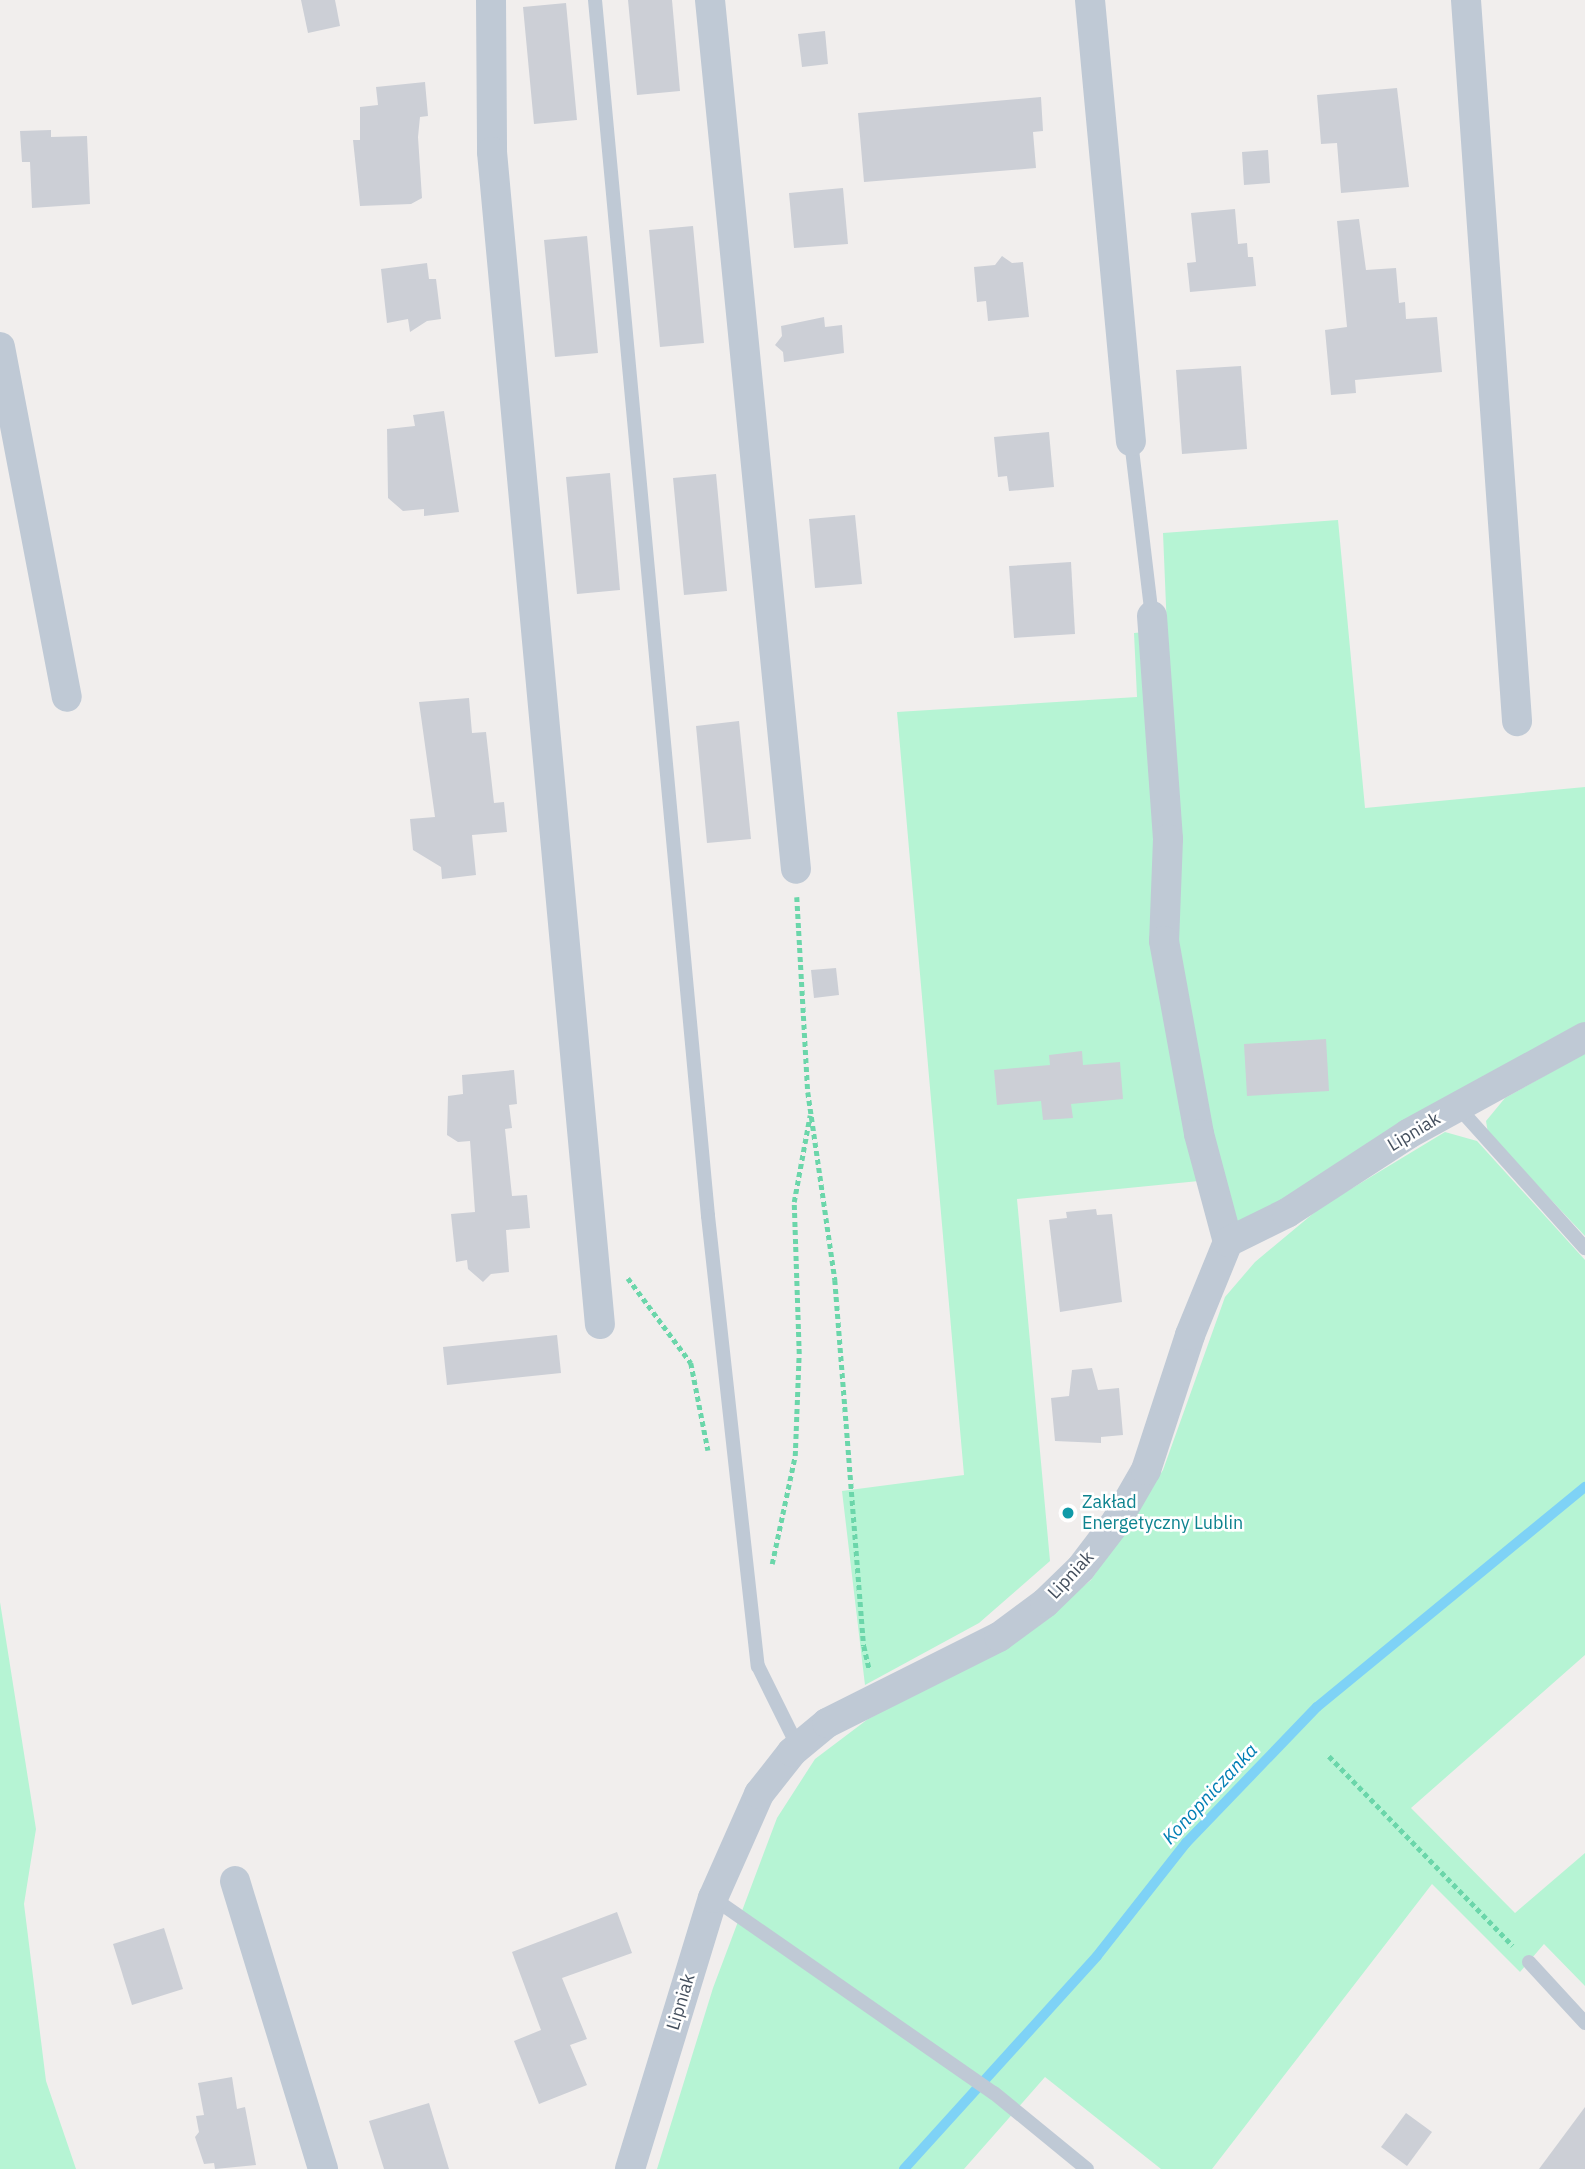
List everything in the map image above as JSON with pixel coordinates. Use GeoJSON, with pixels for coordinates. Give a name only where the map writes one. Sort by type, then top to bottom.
{"type":"FeatureCollection","features":[{"type":"Feature","properties":{"kind":"street"},"geometry":{"type":"LineString","coordinates":[[491,0],[492,152],[600,1324]]}},
{"type":"Feature","properties":{"kind":"street"},"geometry":{"type":"LineString","coordinates":[[710,0],[796,869]]}},
{"type":"Feature","properties":{"kind":"street"},"geometry":{"type":"LineString","coordinates":[[1090,0],[1131,441]]}},
{"type":"Feature","properties":{"kind":"street"},"geometry":{"type":"LineString","coordinates":[[1466,0],[1517,721]]}},
{"type":"Feature","properties":{"kind":"street"},"geometry":{"type":"LineString","coordinates":[[0,347],[67,697]]}},
{"type":"Feature","properties":{"kind":"street"},"geometry":{"type":"LineString","coordinates":[[1152,616],[1168,839],[1164,941],[1193,1107],[1228,1242]]}},
{"type":"Feature","properties":{"kind":"street","name":"Lipniak"},"geometry":{"type":"LineString","coordinates":[[630,2169],[713,1898],[759,1794],[798,1747],[827,1723],[999,1637],[1045,1603],[1081,1568],[1116,1522],[1146,1469],[1191,1335],[1228,1242],[1287,1213],[1458,1107],[1585,1037]]}},
{"type":"Feature","properties":{"kind":"street"},"geometry":{"type":"LineString","coordinates":[[235,1881],[323,2169]]}},
{"type":"Feature","properties":{"kind":"lane"},"geometry":{"type":"LineString","coordinates":[[595,0],[692,1055],[758,1666],[798,1747]]}},
{"type":"Feature","properties":{"kind":"lane"},"geometry":{"type":"LineString","coordinates":[[1131,441],[1152,616]]}},
{"type":"Feature","properties":{"kind":"lane"},"geometry":{"type":"LineString","coordinates":[[1458,1107],[1585,1248]]}},
{"type":"Feature","properties":{"kind":"lane"},"geometry":{"type":"LineString","coordinates":[[713,1898],[994,2093],[1087,2169]]}},
{"type":"Feature","properties":{"kind":"lane"},"geometry":{"type":"LineString","coordinates":[[1529,1962],[1585,2023]]}},
{"type":"Feature","properties":{"kind":"path"},"geometry":{"type":"LineString","coordinates":[[796,869],[811,1109],[835,1280],[864,1646],[877,1696]]}},
{"type":"Feature","properties":{"kind":"path"},"geometry":{"type":"LineString","coordinates":[[771,1572],[795,1456],[799,1354],[794,1202],[811,1109]]}},
{"type":"Feature","properties":{"kind":"path"},"geometry":{"type":"LineString","coordinates":[[592,1241],[645,1295],[691,1363],[709,1455]]}},
{"type":"Feature","properties":{"kind":"path"},"geometry":{"type":"LineString","coordinates":[[1329,1756],[1529,1962]]}},
{"type":"Feature","properties":{"kind":"green space"},"geometry":{"type":"Polygon","coordinates":[[[1338,520],[1365,808],[1585,787],[1585,1029],[1228,1242],[1209,1180],[1017,1199],[1050,1561],[979,1623],[865,1685],[842,1491],[964,1475],[897,712],[1137,697],[1134,633],[1167,630],[1163,533],[1338,520]]]}},
{"type":"Feature","properties":{"kind":"green space"},"geometry":{"type":"Polygon","coordinates":[[[1585,1053],[1585,1236],[1488,1133],[1486,1121],[1505,1098],[1585,1053]]]}},
{"type":"Feature","properties":{"kind":"green space"},"geometry":{"type":"Polygon","coordinates":[[[1445,1132],[1477,1141],[1585,1260],[1585,1655],[1411,1808],[1515,1913],[1585,1853],[1585,1986],[1544,1944],[1520,1972],[1432,1884],[1212,2169],[1161,2169],[1045,2077],[964,2169],[657,2169],[713,1988],[777,1818],[815,1759],[868,1719],[1009,1646],[1091,1580],[1163,1470],[1225,1297],[1255,1262],[1321,1207],[1445,1132]]]}},
{"type":"Feature","properties":{"kind":"green space"},"geometry":{"type":"Polygon","coordinates":[[[0,1602],[36,1829],[24,1904],[46,2081],[76,2169],[0,2169],[0,1602]]]}},
{"type":"Feature","properties":{"kind":"building"},"geometry":{"type":"Polygon","coordinates":[[[301,0],[335,0],[340,26],[308,33],[301,0]]]}},
{"type":"Feature","properties":{"kind":"building"},"geometry":{"type":"Polygon","coordinates":[[[628,0],[672,0],[680,91],[637,95],[628,0]]]}},
{"type":"Feature","properties":{"kind":"building"},"geometry":{"type":"Polygon","coordinates":[[[566,3],[577,120],[534,124],[523,7],[566,3]]]}},
{"type":"Feature","properties":{"kind":"building"},"geometry":{"type":"Polygon","coordinates":[[[825,31],[828,64],[802,67],[798,34],[825,31]]]}},
{"type":"Feature","properties":{"kind":"building"},"geometry":{"type":"Polygon","coordinates":[[[425,82],[428,116],[420,117],[418,137],[422,198],[411,204],[360,206],[353,140],[360,140],[360,107],[378,105],[376,87],[425,82]]]}},
{"type":"Feature","properties":{"kind":"building"},"geometry":{"type":"Polygon","coordinates":[[[1397,88],[1409,187],[1341,193],[1337,143],[1321,144],[1317,95],[1397,88]]]}},
{"type":"Feature","properties":{"kind":"building"},"geometry":{"type":"Polygon","coordinates":[[[1041,97],[1043,131],[1033,132],[1036,168],[864,182],[858,113],[1041,97]]]}},
{"type":"Feature","properties":{"kind":"building"},"geometry":{"type":"Polygon","coordinates":[[[51,130],[51,137],[87,136],[90,204],[32,208],[30,162],[22,162],[20,131],[51,130]]]}},
{"type":"Feature","properties":{"kind":"building"},"geometry":{"type":"Polygon","coordinates":[[[1268,150],[1270,183],[1244,185],[1242,152],[1268,150]]]}},
{"type":"Feature","properties":{"kind":"building"},"geometry":{"type":"Polygon","coordinates":[[[843,188],[848,244],[794,248],[789,193],[843,188]]]}},
{"type":"Feature","properties":{"kind":"building"},"geometry":{"type":"Polygon","coordinates":[[[1235,209],[1238,244],[1247,243],[1248,257],[1253,257],[1256,286],[1190,292],[1187,263],[1196,262],[1191,213],[1235,209]]]}},
{"type":"Feature","properties":{"kind":"building"},"geometry":{"type":"Polygon","coordinates":[[[1359,219],[1366,270],[1396,268],[1399,303],[1405,302],[1406,319],[1437,317],[1442,372],[1355,380],[1356,393],[1331,395],[1325,330],[1347,327],[1337,221],[1359,219]]]}},
{"type":"Feature","properties":{"kind":"building"},"geometry":{"type":"Polygon","coordinates":[[[693,226],[704,343],[660,347],[649,230],[693,226]]]}},
{"type":"Feature","properties":{"kind":"building"},"geometry":{"type":"Polygon","coordinates":[[[587,236],[598,353],[555,357],[544,240],[587,236]]]}},
{"type":"Feature","properties":{"kind":"building"},"geometry":{"type":"Polygon","coordinates":[[[1002,256],[1012,263],[1023,262],[1029,317],[988,321],[986,301],[977,302],[974,267],[995,265],[1002,256]]]}},
{"type":"Feature","properties":{"kind":"building"},"geometry":{"type":"Polygon","coordinates":[[[427,263],[429,279],[436,279],[441,319],[427,321],[410,332],[408,319],[387,323],[381,269],[427,263]]]}},
{"type":"Feature","properties":{"kind":"building"},"geometry":{"type":"Polygon","coordinates":[[[824,317],[825,327],[842,325],[844,353],[784,362],[783,352],[775,345],[782,336],[781,326],[824,317]]]}},
{"type":"Feature","properties":{"kind":"building"},"geometry":{"type":"Polygon","coordinates":[[[1241,366],[1247,449],[1182,454],[1176,370],[1241,366]]]}},
{"type":"Feature","properties":{"kind":"building"},"geometry":{"type":"Polygon","coordinates":[[[444,411],[459,512],[424,516],[424,509],[403,511],[388,498],[387,429],[415,426],[413,415],[444,411]]]}},
{"type":"Feature","properties":{"kind":"building"},"geometry":{"type":"Polygon","coordinates":[[[1049,432],[1054,487],[1009,491],[1007,476],[998,477],[994,437],[1049,432]]]}},
{"type":"Feature","properties":{"kind":"building"},"geometry":{"type":"Polygon","coordinates":[[[610,473],[620,590],[577,594],[566,477],[610,473]]]}},
{"type":"Feature","properties":{"kind":"building"},"geometry":{"type":"Polygon","coordinates":[[[716,474],[727,591],[684,595],[673,478],[716,474]]]}},
{"type":"Feature","properties":{"kind":"building"},"geometry":{"type":"Polygon","coordinates":[[[855,515],[862,584],[815,588],[809,519],[855,515]]]}},
{"type":"Feature","properties":{"kind":"building"},"geometry":{"type":"Polygon","coordinates":[[[1071,562],[1075,634],[1014,638],[1009,566],[1071,562]]]}},
{"type":"Feature","properties":{"kind":"building"},"geometry":{"type":"Polygon","coordinates":[[[469,698],[472,733],[486,732],[494,803],[504,802],[507,832],[472,835],[476,875],[442,879],[441,867],[413,850],[410,819],[435,817],[419,702],[469,698]]]}},
{"type":"Feature","properties":{"kind":"building"},"geometry":{"type":"Polygon","coordinates":[[[739,721],[751,839],[707,843],[696,726],[739,721]]]}},
{"type":"Feature","properties":{"kind":"building"},"geometry":{"type":"Polygon","coordinates":[[[836,968],[839,995],[814,998],[811,970],[836,968]]]}},
{"type":"Feature","properties":{"kind":"building"},"geometry":{"type":"Polygon","coordinates":[[[1326,1039],[1329,1091],[1247,1096],[1244,1044],[1326,1039]]]}},
{"type":"Feature","properties":{"kind":"building"},"geometry":{"type":"Polygon","coordinates":[[[1082,1051],[1083,1065],[1120,1062],[1123,1099],[1071,1104],[1073,1118],[1043,1120],[1041,1101],[997,1105],[994,1070],[1050,1065],[1049,1055],[1082,1051]]]}},
{"type":"Feature","properties":{"kind":"building"},"geometry":{"type":"Polygon","coordinates":[[[514,1070],[517,1104],[509,1105],[512,1128],[505,1129],[512,1196],[527,1195],[530,1228],[506,1230],[509,1272],[491,1274],[483,1282],[468,1269],[467,1260],[456,1262],[451,1214],[475,1212],[470,1141],[458,1142],[447,1135],[448,1096],[463,1094],[462,1075],[514,1070]]]}},
{"type":"Feature","properties":{"kind":"building"},"geometry":{"type":"Polygon","coordinates":[[[1096,1209],[1097,1215],[1112,1214],[1122,1302],[1060,1312],[1049,1220],[1067,1218],[1066,1212],[1096,1209]]]}},
{"type":"Feature","properties":{"kind":"building"},"geometry":{"type":"Polygon","coordinates":[[[557,1335],[561,1373],[447,1385],[443,1347],[557,1335]]]}},
{"type":"Feature","properties":{"kind":"building"},"geometry":{"type":"Polygon","coordinates":[[[1092,1368],[1098,1390],[1119,1388],[1123,1435],[1101,1437],[1101,1443],[1055,1441],[1051,1398],[1069,1396],[1072,1370],[1092,1368]]]}},
{"type":"Feature","properties":{"kind":"building"},"geometry":{"type":"Polygon","coordinates":[[[617,1912],[632,1953],[562,1978],[587,2039],[570,2045],[587,2085],[539,2104],[514,2041],[541,2030],[512,1952],[617,1912]]]}},
{"type":"Feature","properties":{"kind":"building"},"geometry":{"type":"Polygon","coordinates":[[[164,1928],[183,1989],[132,2005],[113,1944],[164,1928]]]}},
{"type":"Feature","properties":{"kind":"building"},"geometry":{"type":"Polygon","coordinates":[[[232,2077],[237,2109],[245,2107],[256,2165],[215,2169],[214,2163],[204,2164],[195,2137],[199,2132],[196,2116],[204,2115],[198,2083],[232,2077]]]}},
{"type":"Feature","properties":{"kind":"building"},"geometry":{"type":"Polygon","coordinates":[[[429,2103],[449,2169],[384,2169],[369,2121],[429,2103]]]}},
{"type":"Feature","properties":{"kind":"building"},"geometry":{"type":"Polygon","coordinates":[[[1585,2107],[1585,2169],[1539,2169],[1585,2107]]]}},
{"type":"Feature","properties":{"kind":"building"},"geometry":{"type":"Polygon","coordinates":[[[1406,2113],[1432,2132],[1407,2166],[1381,2147],[1406,2113]]]}},
{"type":"Feature","properties":{"kind":"waterway","name":"Konopniczanka"},"geometry":{"type":"LineString","coordinates":[[904,2169],[1097,1956],[1186,1843],[1317,1707],[1585,1487]]}},
{"type":"Feature","properties":{"kind":"place","name":"Zakład Energetyczny Lublin"},"geometry":{"type":"Point","coordinates":[1068,1513]}}]}
